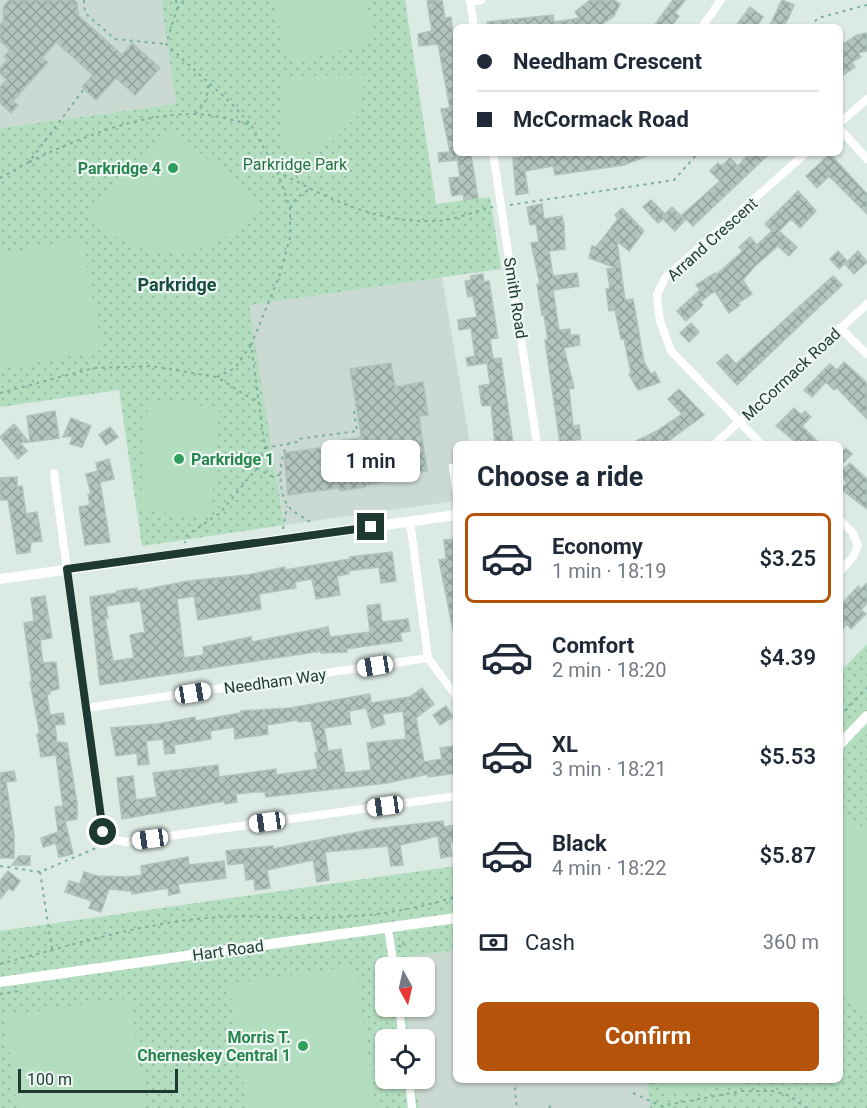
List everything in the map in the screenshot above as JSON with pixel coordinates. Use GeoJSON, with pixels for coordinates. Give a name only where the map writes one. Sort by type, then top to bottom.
{"type":"FeatureCollection","features":[{"type":"Feature","properties":{"kind":"street"},"geometry":{"type":"LineString","coordinates":[[474,24],[470,1],[481,0]]}},
{"type":"Feature","properties":{"kind":"street"},"geometry":{"type":"LineString","coordinates":[[704,24],[721,0]]}},
{"type":"Feature","properties":{"kind":"street"},"geometry":{"type":"LineString","coordinates":[[843,120],[867,99]]}},
{"type":"Feature","properties":{"kind":"street"},"geometry":{"type":"LineString","coordinates":[[843,132],[867,159]]}},
{"type":"Feature","properties":{"kind":"street","name":"Smith Road"},"geometry":{"type":"LineString","coordinates":[[494,156],[537,441]]}},
{"type":"Feature","properties":{"kind":"street","name":"Arrand Crescent"},"geometry":{"type":"LineString","coordinates":[[758,441],[671,351],[660,321],[657,295],[665,278],[803,156]]}},
{"type":"Feature","properties":{"kind":"street","name":"McCormack Road"},"geometry":{"type":"LineString","coordinates":[[718,441],[867,304]]}},
{"type":"Feature","properties":{"kind":"street"},"geometry":{"type":"LineString","coordinates":[[840,328],[867,354]]}},
{"type":"Feature","properties":{"kind":"street"},"geometry":{"type":"LineString","coordinates":[[54,474],[103,832],[112,842],[126,842],[453,796]]}},
{"type":"Feature","properties":{"kind":"street"},"geometry":{"type":"LineString","coordinates":[[0,579],[453,515]]}},
{"type":"Feature","properties":{"kind":"street"},"geometry":{"type":"LineString","coordinates":[[410,521],[428,658],[453,692]]}},
{"type":"Feature","properties":{"kind":"street"},"geometry":{"type":"LineString","coordinates":[[843,523],[852,532],[858,545],[853,557],[843,567]]}},
{"type":"Feature","properties":{"kind":"street","name":"Needham Way"},"geometry":{"type":"LineString","coordinates":[[86,708],[428,658]]}},
{"type":"Feature","properties":{"kind":"street"},"geometry":{"type":"LineString","coordinates":[[843,741],[867,716]]}},
{"type":"Feature","properties":{"kind":"street","name":"Hart Road"},"geometry":{"type":"LineString","coordinates":[[0,982],[453,918]]}},
{"type":"Feature","properties":{"kind":"street"},"geometry":{"type":"LineString","coordinates":[[388,928],[392,957]]}},
{"type":"Feature","properties":{"kind":"street"},"geometry":{"type":"LineString","coordinates":[[410,1089],[412,1108]]}},
{"type":"Feature","properties":{"kind":"lane"},"geometry":{"type":"LineString","coordinates":[[451,466],[453,480]]}},
{"type":"Feature","properties":{"kind":"path"},"geometry":{"type":"LineString","coordinates":[[84,0],[85,13],[116,39],[166,44],[251,125],[277,171],[290,208],[290,238],[279,278],[251,345],[235,368],[217,377]]}},
{"type":"Feature","properties":{"kind":"path"},"geometry":{"type":"LineString","coordinates":[[176,0],[177,9]]}},
{"type":"Feature","properties":{"kind":"path"},"geometry":{"type":"LineString","coordinates":[[166,44],[177,9],[184,0]]}},
{"type":"Feature","properties":{"kind":"path"},"geometry":{"type":"LineString","coordinates":[[813,24],[818,18],[867,6]]}},
{"type":"Feature","properties":{"kind":"path"},"geometry":{"type":"LineString","coordinates":[[195,114],[205,103],[209,84]]}},
{"type":"Feature","properties":{"kind":"path"},"geometry":{"type":"LineString","coordinates":[[29,162],[84,89]]}},
{"type":"Feature","properties":{"kind":"path"},"geometry":{"type":"LineString","coordinates":[[0,178],[68,143],[148,120],[195,114],[251,125]]}},
{"type":"Feature","properties":{"kind":"path"},"geometry":{"type":"LineString","coordinates":[[514,204],[674,180],[695,156]]}},
{"type":"Feature","properties":{"kind":"path"},"geometry":{"type":"LineString","coordinates":[[277,171],[347,207],[376,215],[413,220],[451,219],[478,210],[502,206]]}},
{"type":"Feature","properties":{"kind":"path"},"geometry":{"type":"LineString","coordinates":[[290,208],[297,197],[310,189]]}},
{"type":"Feature","properties":{"kind":"path"},"geometry":{"type":"LineString","coordinates":[[184,539],[220,513],[257,468],[265,448],[251,345]]}},
{"type":"Feature","properties":{"kind":"path"},"geometry":{"type":"LineString","coordinates":[[0,393],[94,368],[151,366],[217,377],[258,403]]}},
{"type":"Feature","properties":{"kind":"path"},"geometry":{"type":"LineString","coordinates":[[265,448],[298,439],[357,431],[354,411]]}},
{"type":"Feature","properties":{"kind":"path"},"geometry":{"type":"LineString","coordinates":[[282,524],[287,506],[281,475],[282,452],[290,443]]}},
{"type":"Feature","properties":{"kind":"path"},"geometry":{"type":"LineString","coordinates":[[257,468],[270,476],[281,475]]}},
{"type":"Feature","properties":{"kind":"path"},"geometry":{"type":"LineString","coordinates":[[287,506],[309,521]]}},
{"type":"Feature","properties":{"kind":"path"},"geometry":{"type":"LineString","coordinates":[[843,713],[867,688]]}},
{"type":"Feature","properties":{"kind":"path"},"geometry":{"type":"LineString","coordinates":[[0,866],[40,872],[90,850]]}},
{"type":"Feature","properties":{"kind":"path"},"geometry":{"type":"LineString","coordinates":[[40,872],[52,949]]}},
{"type":"Feature","properties":{"kind":"path"},"geometry":{"type":"LineString","coordinates":[[0,964],[132,928],[236,917],[357,916],[427,905],[453,898]]}},
{"type":"Feature","properties":{"kind":"path"},"geometry":{"type":"LineString","coordinates":[[513,1083],[517,1108]]}},
{"type":"Feature","properties":{"kind":"path"},"geometry":{"type":"LineString","coordinates":[[633,1093],[661,1106],[742,1091],[774,1091],[790,1096],[806,1108]]}},
{"type":"Feature","properties":{"kind":"path"},"geometry":{"type":"LineString","coordinates":[[549,1108],[552,1103]]}},
{"type":"Feature","properties":{"kind":"shaded area"},"geometry":{"type":"Polygon","coordinates":[[[0,0],[161,0],[176,104],[0,128],[0,0]]]}},
{"type":"Feature","properties":{"kind":"shaded area"},"geometry":{"type":"Polygon","coordinates":[[[442,277],[469,441],[453,441],[453,501],[284,525],[248,305],[442,277]]]}},
{"type":"Feature","properties":{"kind":"shaded area"},"geometry":{"type":"Polygon","coordinates":[[[453,950],[453,1083],[646,1083],[650,1108],[419,1108],[416,1089],[435,1089],[435,1029],[408,1029],[407,1017],[435,1017],[435,957],[405,957],[453,950]]]}},
{"type":"Feature","properties":{"kind":"green space","name":"Parkridge Park"},"geometry":{"type":"Polygon","coordinates":[[[161,0],[405,0],[436,204],[490,197],[501,269],[249,305],[284,525],[142,546],[119,390],[0,407],[0,128],[176,104],[161,0]]]}},
{"type":"Feature","properties":{"kind":"green space"},"geometry":{"type":"Polygon","coordinates":[[[273,0],[364,0],[370,18],[369,44],[294,61],[286,55],[273,0]]]}},
{"type":"Feature","properties":{"kind":"green space"},"geometry":{"type":"Polygon","coordinates":[[[364,75],[360,113],[333,141],[302,154],[281,151],[281,82],[288,76],[364,75]]]}},
{"type":"Feature","properties":{"kind":"green space","name":"Parkridge 4"},"geometry":{"type":"Polygon","coordinates":[[[174,129],[259,206],[240,226],[219,241],[198,250],[176,253],[153,251],[131,244],[108,232],[86,216],[164,131],[174,129]]]}},
{"type":"Feature","properties":{"kind":"green space"},"geometry":{"type":"Polygon","coordinates":[[[82,239],[102,350],[0,369],[0,254],[82,239]]]}},
{"type":"Feature","properties":{"kind":"green space","name":"Parkridge 1"},"geometry":{"type":"Polygon","coordinates":[[[148,401],[219,407],[211,517],[140,511],[148,401]]]}},
{"type":"Feature","properties":{"kind":"green space"},"geometry":{"type":"Polygon","coordinates":[[[867,644],[867,1108],[650,1108],[646,1083],[843,1083],[843,669],[867,644]]]}},
{"type":"Feature","properties":{"kind":"green space"},"geometry":{"type":"Polygon","coordinates":[[[843,812],[867,830],[867,1012],[843,990],[843,812]]]}},
{"type":"Feature","properties":{"kind":"green space"},"geometry":{"type":"Polygon","coordinates":[[[453,866],[453,950],[406,957],[375,957],[375,1017],[407,1017],[408,1029],[375,1029],[375,1089],[416,1089],[419,1108],[0,1108],[0,931],[453,866]]]}},
{"type":"Feature","properties":{"kind":"green space","name":"Morris T. Cherneskey Central 1"},"geometry":{"type":"Polygon","coordinates":[[[355,966],[376,1108],[247,1108],[229,984],[355,966]]]}},
{"type":"Feature","properties":{"kind":"green space"},"geometry":{"type":"Polygon","coordinates":[[[130,998],[146,1108],[17,1108],[4,1016],[130,998]]]}},
{"type":"Feature","properties":{"kind":"green space"},"geometry":{"type":"Polygon","coordinates":[[[663,1083],[746,1083],[671,1094],[664,1088],[663,1083]]]}},
{"type":"Feature","properties":{"kind":"building"},"geometry":{"type":"Polygon","coordinates":[[[9,0],[74,0],[77,3],[78,15],[122,55],[132,43],[160,68],[135,95],[116,78],[96,100],[82,87],[93,75],[56,42],[42,58],[48,62],[13,101],[18,105],[11,113],[0,103],[0,87],[7,80],[0,73],[0,68],[8,60],[4,57],[10,50],[0,41],[0,25],[4,20],[3,8],[9,0]]]}},
{"type":"Feature","properties":{"kind":"building"},"geometry":{"type":"Polygon","coordinates":[[[427,0],[442,0],[445,18],[451,17],[453,34],[453,156],[456,156],[456,160],[439,162],[438,153],[450,152],[441,109],[450,108],[438,44],[419,46],[418,34],[432,31],[427,0]]]}},
{"type":"Feature","properties":{"kind":"building"},"geometry":{"type":"Polygon","coordinates":[[[590,0],[614,0],[620,4],[614,16],[602,24],[555,24],[555,22],[580,18],[575,12],[590,0]]]}},
{"type":"Feature","properties":{"kind":"building"},"geometry":{"type":"Polygon","coordinates":[[[673,0],[685,0],[675,13],[679,16],[673,24],[655,24],[673,0]]]}},
{"type":"Feature","properties":{"kind":"building"},"geometry":{"type":"Polygon","coordinates":[[[782,0],[794,5],[785,24],[770,24],[782,0]]]}},
{"type":"Feature","properties":{"kind":"building"},"geometry":{"type":"Polygon","coordinates":[[[750,7],[763,17],[758,24],[737,24],[750,7]]]}},
{"type":"Feature","properties":{"kind":"building"},"geometry":{"type":"Polygon","coordinates":[[[553,15],[554,24],[487,24],[487,22],[553,15]]]}},
{"type":"Feature","properties":{"kind":"building"},"geometry":{"type":"Polygon","coordinates":[[[867,33],[867,51],[858,53],[861,57],[852,62],[855,67],[843,75],[843,44],[857,35],[867,33]]]}},
{"type":"Feature","properties":{"kind":"building"},"geometry":{"type":"Polygon","coordinates":[[[471,156],[478,198],[464,200],[463,194],[452,196],[449,178],[460,177],[457,157],[471,156]]]}},
{"type":"Feature","properties":{"kind":"building"},"geometry":{"type":"Polygon","coordinates":[[[526,156],[646,156],[624,165],[555,175],[553,166],[525,171],[528,193],[516,195],[513,158],[526,156]]]}},
{"type":"Feature","properties":{"kind":"building"},"geometry":{"type":"Polygon","coordinates":[[[747,156],[767,156],[693,226],[682,215],[720,181],[710,171],[718,163],[722,166],[730,158],[738,166],[747,156]]]}},
{"type":"Feature","properties":{"kind":"building"},"geometry":{"type":"Polygon","coordinates":[[[828,156],[832,156],[867,194],[867,214],[829,176],[817,188],[806,176],[828,156]]]}},
{"type":"Feature","properties":{"kind":"building"},"geometry":{"type":"Polygon","coordinates":[[[798,191],[816,211],[800,228],[791,219],[779,231],[797,247],[789,256],[778,246],[754,267],[743,280],[752,294],[738,303],[740,305],[729,313],[715,291],[700,302],[703,305],[686,321],[677,311],[700,290],[696,285],[715,273],[717,274],[743,251],[739,247],[750,237],[757,245],[772,231],[765,224],[798,191]]]}},
{"type":"Feature","properties":{"kind":"building"},"geometry":{"type":"Polygon","coordinates":[[[651,200],[665,214],[672,207],[685,220],[675,231],[663,219],[658,223],[643,207],[651,200]]]}},
{"type":"Feature","properties":{"kind":"building"},"geometry":{"type":"Polygon","coordinates":[[[542,204],[544,219],[562,216],[565,249],[549,251],[553,276],[577,273],[579,286],[553,290],[559,330],[570,329],[570,335],[579,335],[580,345],[564,348],[574,388],[569,389],[573,426],[579,425],[581,439],[560,441],[545,340],[548,340],[537,284],[540,284],[531,243],[539,242],[536,224],[530,225],[527,207],[542,204]]]}},
{"type":"Feature","properties":{"kind":"building"},"geometry":{"type":"Polygon","coordinates":[[[622,208],[644,231],[629,251],[617,241],[625,300],[633,299],[644,362],[651,374],[655,372],[660,382],[638,390],[629,374],[631,373],[624,339],[621,339],[615,310],[609,311],[606,289],[610,288],[607,269],[616,268],[589,258],[592,246],[596,247],[618,219],[615,215],[622,208]]]}},
{"type":"Feature","properties":{"kind":"building"},"geometry":{"type":"Polygon","coordinates":[[[838,251],[847,261],[839,269],[830,259],[838,251]]]}},
{"type":"Feature","properties":{"kind":"building"},"geometry":{"type":"Polygon","coordinates":[[[858,251],[867,262],[854,274],[845,264],[858,251]]]}},
{"type":"Feature","properties":{"kind":"building"},"geometry":{"type":"Polygon","coordinates":[[[483,274],[484,282],[489,281],[498,338],[490,339],[493,359],[501,358],[513,441],[495,441],[491,405],[482,406],[479,386],[490,384],[487,363],[468,366],[466,358],[475,356],[471,328],[459,330],[458,320],[477,317],[473,296],[468,297],[465,281],[471,280],[471,276],[483,274]]]}},
{"type":"Feature","properties":{"kind":"building"},"geometry":{"type":"Polygon","coordinates":[[[833,276],[842,285],[737,385],[717,363],[727,354],[736,364],[833,276]]]}},
{"type":"Feature","properties":{"kind":"building"},"geometry":{"type":"Polygon","coordinates":[[[691,323],[699,332],[689,342],[680,333],[691,323]]]}},
{"type":"Feature","properties":{"kind":"building"},"geometry":{"type":"Polygon","coordinates":[[[844,362],[866,382],[867,419],[837,388],[834,390],[826,382],[812,397],[804,390],[830,364],[837,370],[844,362]]]}},
{"type":"Feature","properties":{"kind":"building"},"geometry":{"type":"Polygon","coordinates":[[[391,363],[395,387],[423,382],[428,415],[419,416],[427,471],[401,475],[401,479],[366,485],[366,487],[288,495],[284,453],[333,446],[333,442],[358,438],[361,435],[350,369],[391,363]]]}},
{"type":"Feature","properties":{"kind":"building"},"geometry":{"type":"Polygon","coordinates":[[[679,389],[704,415],[668,441],[636,441],[682,414],[668,399],[679,389]]]}},
{"type":"Feature","properties":{"kind":"building"},"geometry":{"type":"Polygon","coordinates":[[[794,408],[801,415],[805,411],[811,417],[802,426],[817,441],[794,441],[776,426],[794,408]]]}},
{"type":"Feature","properties":{"kind":"building"},"geometry":{"type":"Polygon","coordinates":[[[55,411],[59,438],[30,442],[27,416],[55,411]]]}},
{"type":"Feature","properties":{"kind":"building"},"geometry":{"type":"Polygon","coordinates":[[[71,418],[91,426],[82,447],[70,444],[73,436],[63,437],[71,418]]]}},
{"type":"Feature","properties":{"kind":"building"},"geometry":{"type":"Polygon","coordinates":[[[14,424],[29,442],[20,443],[27,451],[18,459],[0,437],[14,424]]]}},
{"type":"Feature","properties":{"kind":"building"},"geometry":{"type":"Polygon","coordinates":[[[110,427],[118,437],[106,445],[99,435],[110,427]]]}},
{"type":"Feature","properties":{"kind":"building"},"geometry":{"type":"Polygon","coordinates":[[[846,448],[852,454],[844,462],[843,460],[843,451],[846,448]]]}},
{"type":"Feature","properties":{"kind":"building"},"geometry":{"type":"Polygon","coordinates":[[[109,459],[114,479],[100,482],[110,542],[85,545],[79,507],[90,505],[88,495],[91,494],[86,474],[98,471],[96,463],[109,459]]]}},
{"type":"Feature","properties":{"kind":"building"},"geometry":{"type":"Polygon","coordinates":[[[850,463],[867,479],[867,509],[843,491],[847,483],[843,477],[843,470],[850,463]]]}},
{"type":"Feature","properties":{"kind":"building"},"geometry":{"type":"Polygon","coordinates":[[[17,477],[17,487],[22,486],[26,514],[37,512],[42,541],[31,542],[30,552],[17,554],[8,500],[0,500],[0,478],[17,477]]]}},
{"type":"Feature","properties":{"kind":"building"},"geometry":{"type":"Polygon","coordinates":[[[453,539],[453,630],[439,560],[446,559],[444,540],[453,539]]]}},
{"type":"Feature","properties":{"kind":"building"},"geometry":{"type":"Polygon","coordinates":[[[392,552],[396,581],[381,583],[379,567],[348,571],[349,574],[337,576],[340,595],[316,599],[312,579],[295,582],[296,588],[259,594],[261,609],[198,620],[194,596],[177,599],[184,658],[204,655],[203,647],[251,637],[252,642],[328,627],[330,637],[370,632],[367,606],[380,604],[382,622],[408,619],[410,631],[400,633],[402,641],[346,649],[347,652],[321,653],[321,651],[100,685],[90,597],[137,588],[138,591],[188,581],[248,575],[285,567],[285,570],[350,559],[350,557],[392,552]],[[140,601],[106,606],[108,618],[105,618],[113,661],[134,658],[130,635],[145,632],[140,601]]]}},
{"type":"Feature","properties":{"kind":"building"},"geometry":{"type":"Polygon","coordinates":[[[867,583],[867,603],[861,610],[866,614],[851,629],[847,624],[843,628],[843,603],[858,586],[861,589],[867,583]]]}},
{"type":"Feature","properties":{"kind":"building"},"geometry":{"type":"Polygon","coordinates":[[[45,596],[52,638],[40,640],[43,663],[56,662],[59,689],[50,691],[47,695],[50,715],[63,713],[65,724],[55,725],[57,742],[67,743],[77,803],[77,819],[65,821],[73,854],[59,857],[56,843],[43,847],[41,838],[58,832],[55,807],[63,806],[56,755],[41,757],[37,734],[40,734],[30,682],[32,682],[24,623],[34,621],[31,598],[45,596]]]}},
{"type":"Feature","properties":{"kind":"building"},"geometry":{"type":"Polygon","coordinates":[[[422,688],[434,704],[416,718],[424,762],[442,759],[440,748],[453,746],[453,773],[428,777],[428,774],[387,783],[266,797],[265,792],[236,794],[237,802],[225,804],[225,801],[122,819],[117,778],[133,776],[136,800],[157,797],[153,773],[218,765],[219,777],[276,769],[276,775],[318,769],[315,753],[318,752],[311,721],[298,722],[298,720],[267,725],[268,734],[235,739],[234,727],[210,731],[211,739],[174,745],[175,753],[165,754],[163,739],[146,741],[149,764],[138,765],[137,753],[116,756],[111,728],[158,724],[195,717],[196,721],[241,713],[241,711],[290,708],[370,694],[371,703],[410,697],[422,688]],[[366,708],[349,711],[351,724],[324,728],[328,751],[341,749],[345,773],[371,770],[367,743],[406,739],[403,711],[382,714],[385,724],[372,728],[366,708]]]}},
{"type":"Feature","properties":{"kind":"building"},"geometry":{"type":"Polygon","coordinates":[[[446,706],[453,717],[440,725],[433,715],[446,706]]]}},
{"type":"Feature","properties":{"kind":"building"},"geometry":{"type":"Polygon","coordinates":[[[14,771],[16,781],[6,782],[14,835],[14,858],[0,858],[0,776],[1,773],[14,771]]]}},
{"type":"Feature","properties":{"kind":"building"},"geometry":{"type":"Polygon","coordinates":[[[443,821],[444,827],[453,826],[453,842],[450,843],[452,856],[441,858],[438,836],[400,845],[403,865],[391,866],[388,846],[325,852],[329,880],[317,882],[313,860],[267,870],[270,888],[255,890],[254,879],[246,880],[244,863],[228,865],[226,851],[273,846],[273,849],[374,829],[443,821]]]}},
{"type":"Feature","properties":{"kind":"building"},"geometry":{"type":"Polygon","coordinates":[[[19,856],[30,856],[30,865],[12,865],[19,856]]]}},
{"type":"Feature","properties":{"kind":"building"},"geometry":{"type":"Polygon","coordinates":[[[188,857],[189,865],[224,861],[226,878],[178,884],[180,893],[169,895],[168,888],[132,894],[131,891],[109,889],[101,912],[89,908],[92,901],[65,892],[69,881],[80,884],[84,872],[97,876],[142,875],[141,866],[188,857]]]}},
{"type":"Feature","properties":{"kind":"building"},"geometry":{"type":"Polygon","coordinates":[[[8,871],[20,881],[13,891],[9,888],[0,899],[0,881],[8,871]]]}},
{"type":"Feature","properties":{"kind":"place","name":"Parkridge 4"},"geometry":{"type":"Point","coordinates":[173,168]}},
{"type":"Feature","properties":{"kind":"place","name":"Parkridge 1"},"geometry":{"type":"Point","coordinates":[179,459]}},
{"type":"Feature","properties":{"kind":"place","name":"Morris T. Cherneskey Central 1"},"geometry":{"type":"Point","coordinates":[303,1046]}},
{"type":"Feature","properties":{"kind":"district","name":"Parkridge"},"geometry":{"type":"Point","coordinates":[177,285]}},
{"type":"Feature","properties":{"kind":"route"},"geometry":{"type":"LineString","coordinates":[[103,832],[67,569],[371,527]]}}]}
